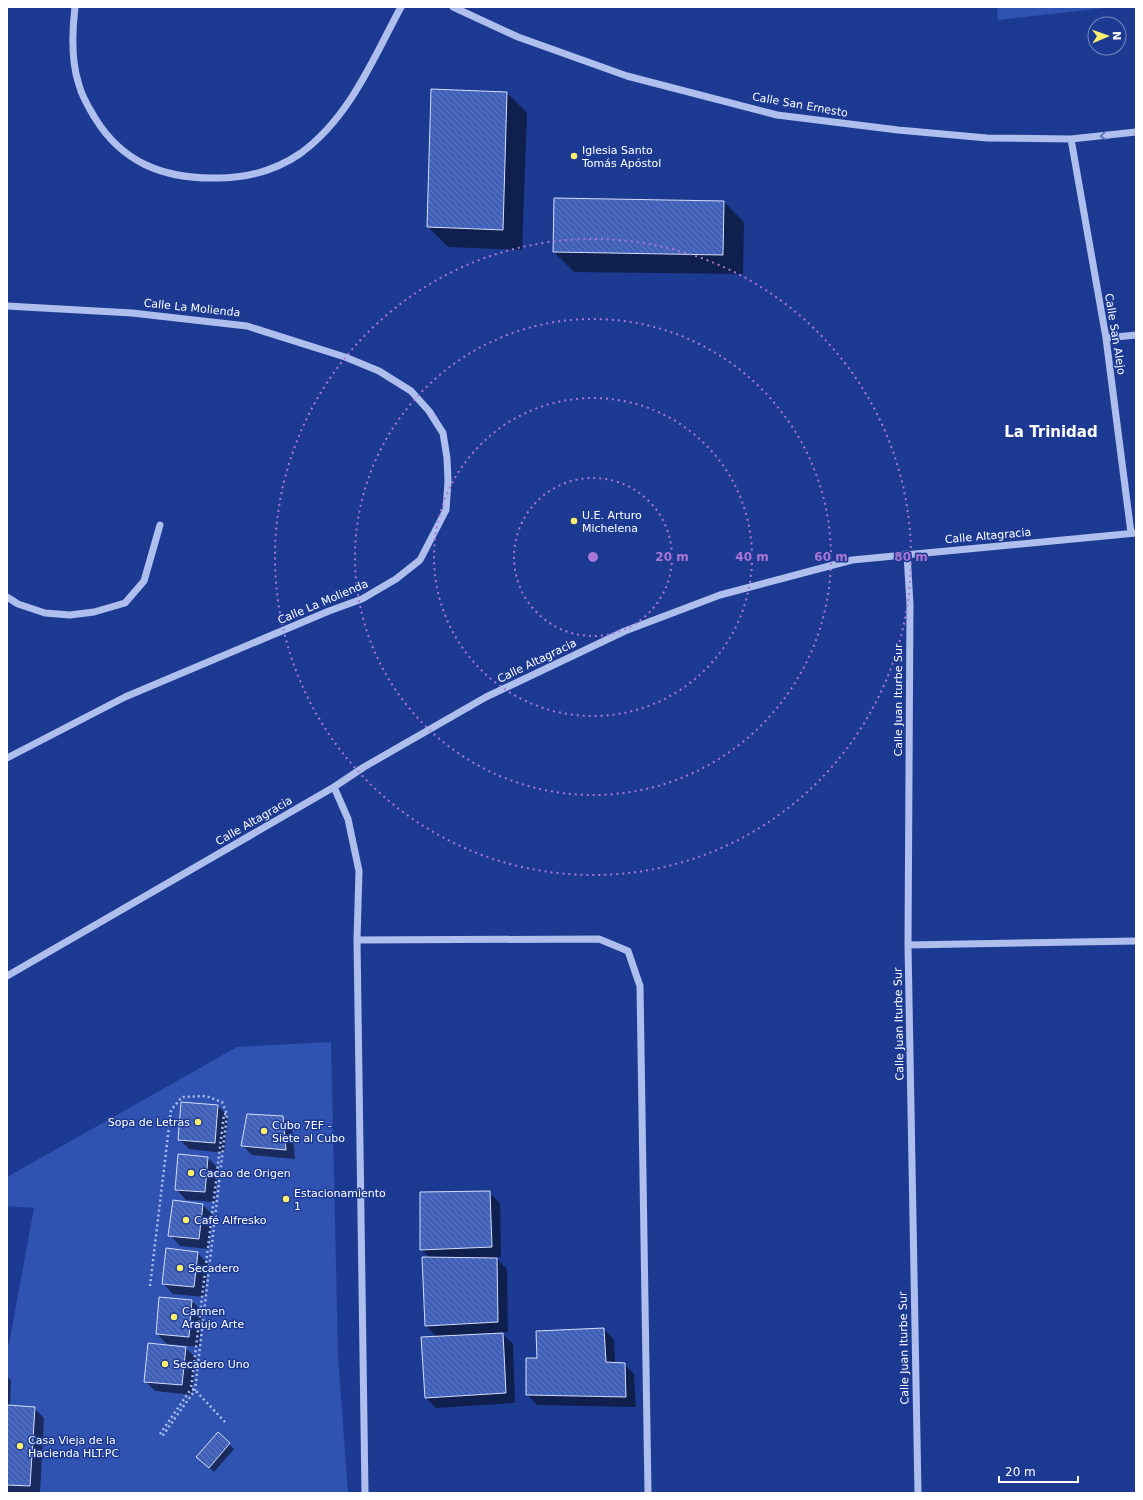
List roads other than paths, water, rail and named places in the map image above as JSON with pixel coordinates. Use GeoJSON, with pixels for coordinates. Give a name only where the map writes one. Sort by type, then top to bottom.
{"type":"FeatureCollection","features":[{"type":"Feature","properties":{"kind":"street"},"geometry":{"type":"LineString","coordinates":[[75,7],[73,53],[79,85],[89,107],[104,133],[120,148],[140,163],[160,172],[184,178],[232,178],[258,173],[280,166],[318,140],[337,120],[354,96],[401,7]]}},
{"type":"Feature","properties":{"kind":"street","name":"Calle San Ernesto"},"geometry":{"type":"LineString","coordinates":[[453,7],[518,38],[627,76],[777,115],[891,130],[987,138],[1071,139],[1136,132]]}},
{"type":"Feature","properties":{"kind":"street","name":"Calle San Alejo"},"geometry":{"type":"LineString","coordinates":[[1071,139],[1106,338],[1134,533]]}},
{"type":"Feature","properties":{"kind":"street","name":"Calle La Molienda"},"geometry":{"type":"LineString","coordinates":[[7,306],[132,313],[247,326],[345,357],[379,371],[411,391],[429,411],[443,433],[447,458],[448,480],[446,510],[435,533],[420,560],[396,579],[362,599],[322,614],[125,697],[7,758]]}},
{"type":"Feature","properties":{"kind":"street"},"geometry":{"type":"LineString","coordinates":[[1106,338],[1136,334]]}},
{"type":"Feature","properties":{"kind":"street"},"geometry":{"type":"LineString","coordinates":[[7,597],[18,604],[45,614],[70,615],[94,612],[125,603],[144,581],[160,524]]}},
{"type":"Feature","properties":{"kind":"street","name":"Calle Altagracia"},"geometry":{"type":"LineString","coordinates":[[7,976],[334,787],[364,767],[486,697],[625,631],[720,595],[852,560],[1134,533]]}},
{"type":"Feature","properties":{"kind":"street","name":"Calle Juan Iturbe Sur"},"geometry":{"type":"LineString","coordinates":[[907,554],[910,604],[908,945],[918,1493]]}},
{"type":"Feature","properties":{"kind":"street"},"geometry":{"type":"LineString","coordinates":[[334,787],[348,819],[359,871],[357,940],[365,1493]]}},
{"type":"Feature","properties":{"kind":"street"},"geometry":{"type":"LineString","coordinates":[[357,940],[599,939],[628,951],[640,986],[648,1493]]}},
{"type":"Feature","properties":{"kind":"street"},"geometry":{"type":"LineString","coordinates":[[908,945],[1136,941]]}},
{"type":"Feature","properties":{"kind":"place","name":"Iglesia Santo Tomás Apóstol"},"geometry":{"type":"Point","coordinates":[574,156]}},
{"type":"Feature","properties":{"kind":"place","name":"U.E. Arturo Michelena"},"geometry":{"type":"Point","coordinates":[574,521]}},
{"type":"Feature","properties":{"kind":"place","name":"Sopa de Letras"},"geometry":{"type":"Point","coordinates":[198,1122]}},
{"type":"Feature","properties":{"kind":"place","name":"Cubo 7EF - Siete al Cubo"},"geometry":{"type":"Point","coordinates":[264,1131]}},
{"type":"Feature","properties":{"kind":"place","name":"Cacao de Origen"},"geometry":{"type":"Point","coordinates":[191,1173]}},
{"type":"Feature","properties":{"kind":"place","name":"Estacionamiento 1"},"geometry":{"type":"Point","coordinates":[286,1199]}},
{"type":"Feature","properties":{"kind":"place","name":"Café Alfresko"},"geometry":{"type":"Point","coordinates":[186,1220]}},
{"type":"Feature","properties":{"kind":"place","name":"Secadero"},"geometry":{"type":"Point","coordinates":[180,1268]}},
{"type":"Feature","properties":{"kind":"place","name":"Carmen Araujo Arte"},"geometry":{"type":"Point","coordinates":[174,1317]}},
{"type":"Feature","properties":{"kind":"place","name":"Secadero Uno"},"geometry":{"type":"Point","coordinates":[165,1364]}},
{"type":"Feature","properties":{"kind":"place","name":"Casa Vieja de la Hacienda HLT.PC"},"geometry":{"type":"Point","coordinates":[20,1446]}},
{"type":"Feature","properties":{"kind":"district","name":"La Trinidad"},"geometry":{"type":"Point","coordinates":[1051,432]}}]}
